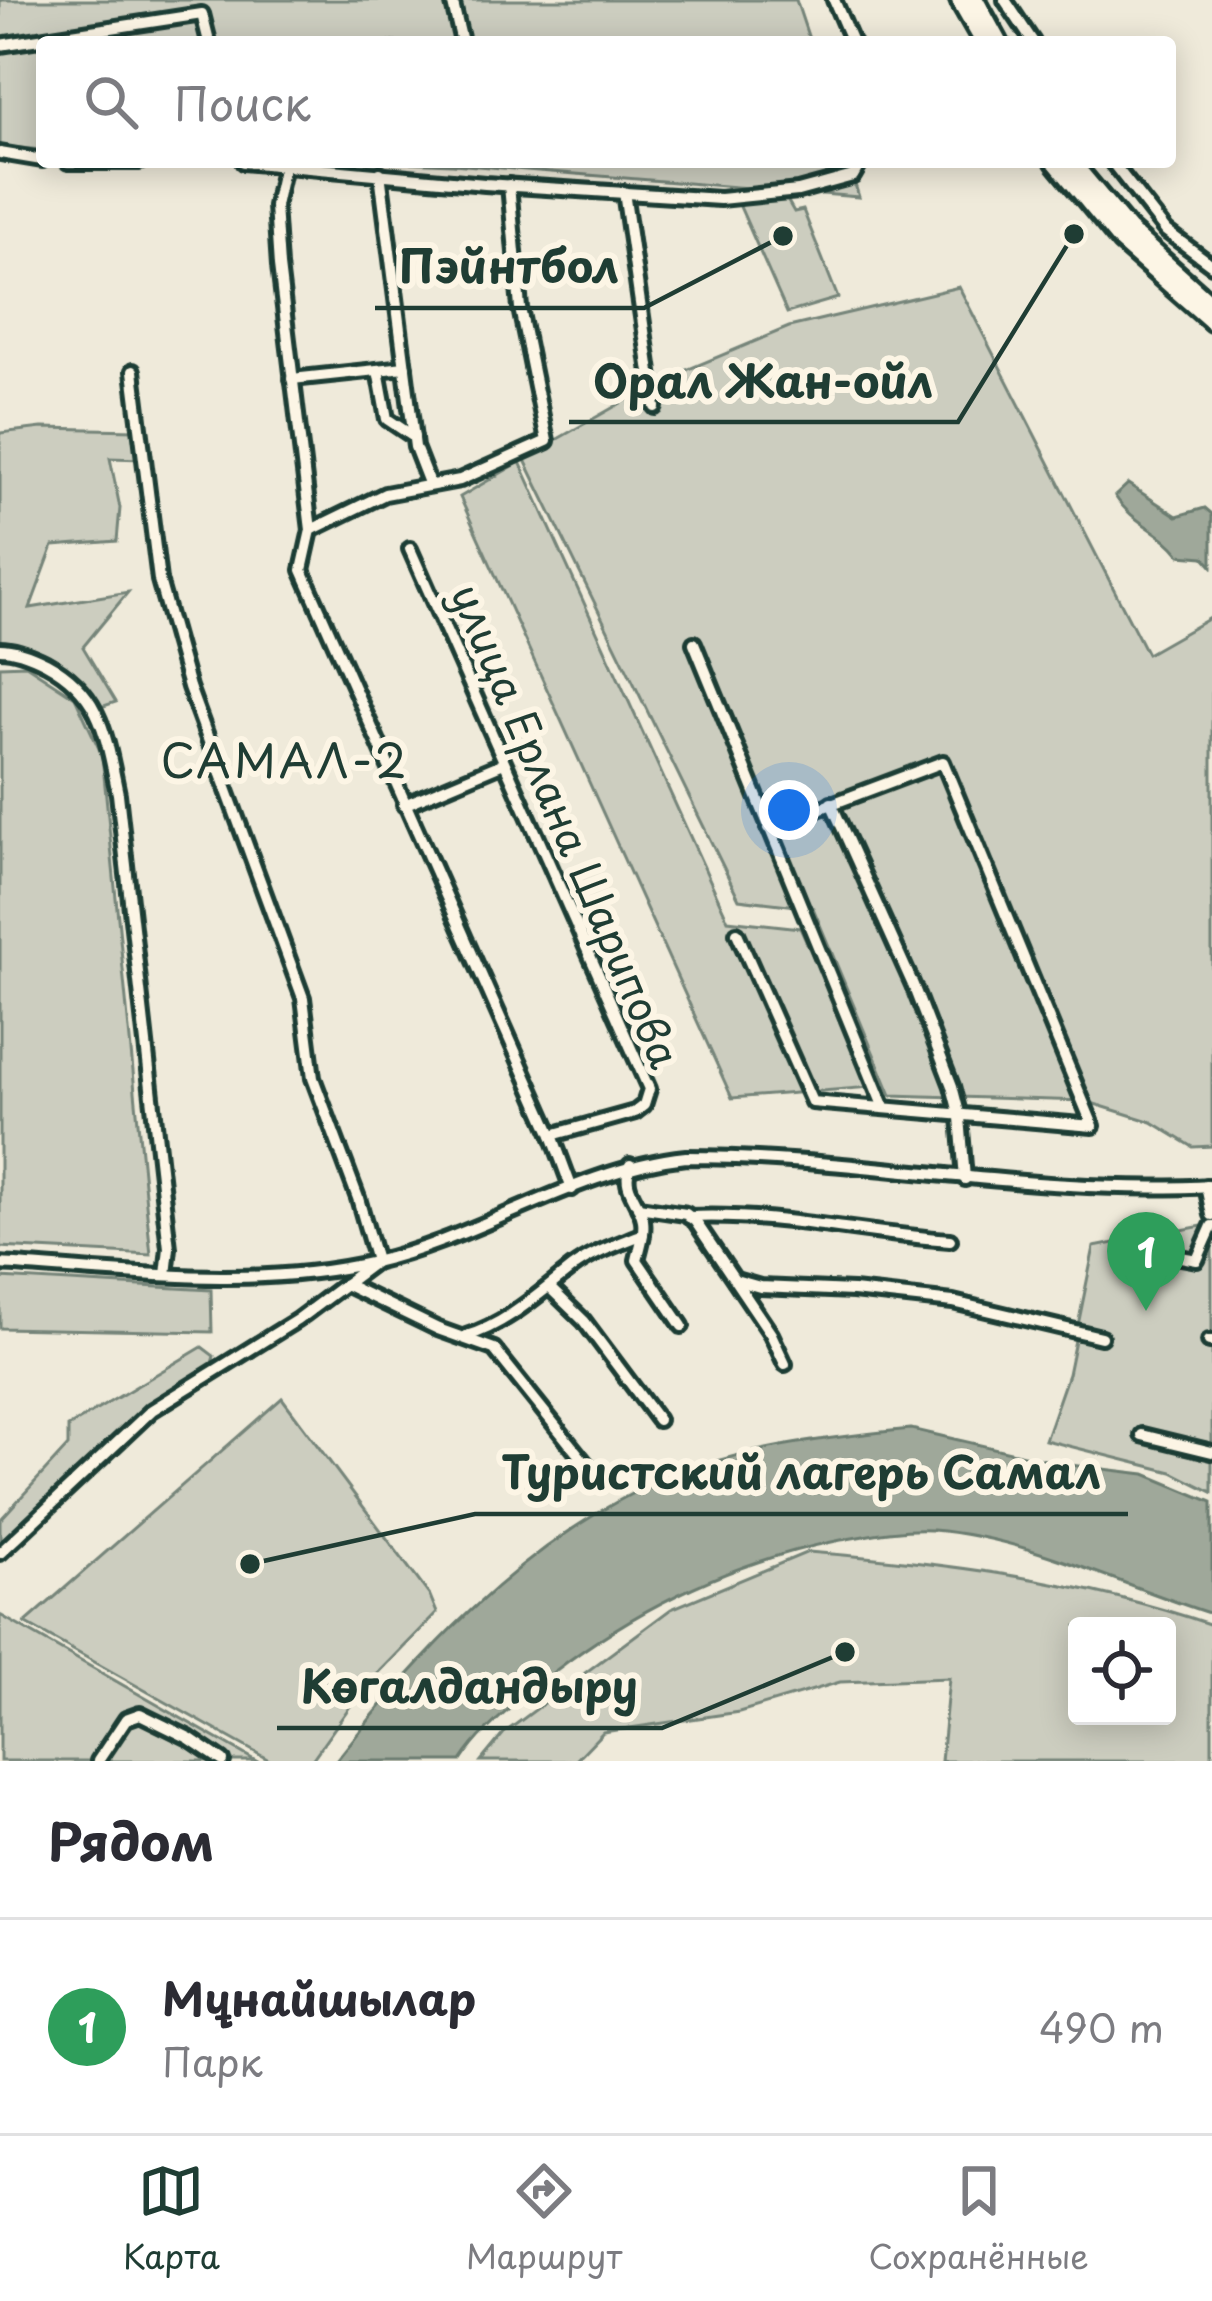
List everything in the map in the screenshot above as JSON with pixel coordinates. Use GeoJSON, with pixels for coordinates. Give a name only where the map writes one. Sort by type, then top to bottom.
{"type":"FeatureCollection","features":[{"type":"Feature","properties":{"kind":"highway"},"geometry":{"type":"LineString","coordinates":[[961,0],[981,36]]}},
{"type":"Feature","properties":{"kind":"highway"},"geometry":{"type":"LineString","coordinates":[[975,0],[995,36]]}},
{"type":"Feature","properties":{"kind":"highway"},"geometry":{"type":"LineString","coordinates":[[1061,168],[1122,242],[1212,321]]}},
{"type":"Feature","properties":{"kind":"highway"},"geometry":{"type":"LineString","coordinates":[[1076,168],[1128,230],[1212,305]]}},
{"type":"Feature","properties":{"kind":"street"},"geometry":{"type":"LineString","coordinates":[[452,0],[461,36]]}},
{"type":"Feature","properties":{"kind":"street"},"geometry":{"type":"LineString","coordinates":[[834,0],[849,36]]}},
{"type":"Feature","properties":{"kind":"street"},"geometry":{"type":"LineString","coordinates":[[1005,0],[1029,36]]}},
{"type":"Feature","properties":{"kind":"street"},"geometry":{"type":"LineString","coordinates":[[59,36],[202,14],[208,36]]}},
{"type":"Feature","properties":{"kind":"street"},"geometry":{"type":"LineString","coordinates":[[0,45],[36,39]]}},
{"type":"Feature","properties":{"kind":"street"},"geometry":{"type":"LineString","coordinates":[[0,153],[36,159]]}},
{"type":"Feature","properties":{"kind":"street"},"geometry":{"type":"LineString","coordinates":[[283,168],[275,206],[311,530],[302,570],[572,1189]]}},
{"type":"Feature","properties":{"kind":"street"},"geometry":{"type":"LineString","coordinates":[[320,168],[720,199],[798,190],[853,176],[858,168]]}},
{"type":"Feature","properties":{"kind":"street"},"geometry":{"type":"LineString","coordinates":[[1117,168],[1166,231],[1212,265]]}},
{"type":"Feature","properties":{"kind":"street"},"geometry":{"type":"LineString","coordinates":[[380,173],[414,437],[429,483]]}},
{"type":"Feature","properties":{"kind":"street"},"geometry":{"type":"LineString","coordinates":[[311,530],[385,494],[460,480],[547,441],[520,308],[509,185]]}},
{"type":"Feature","properties":{"kind":"street"},"geometry":{"type":"LineString","coordinates":[[624,192],[655,407]]}},
{"type":"Feature","properties":{"kind":"street"},"geometry":{"type":"LineString","coordinates":[[292,379],[405,367]]}},
{"type":"Feature","properties":{"kind":"street"},"geometry":{"type":"LineString","coordinates":[[378,370],[387,418],[414,437]]}},
{"type":"Feature","properties":{"kind":"street"},"geometry":{"type":"LineString","coordinates":[[133,371],[165,602],[204,729],[303,998],[313,1078],[376,1261]]}},
{"type":"Feature","properties":{"kind":"street","name":"улица Ерлана Шарипова"},"geometry":{"type":"LineString","coordinates":[[410,549],[649,1089],[644,1105],[635,1112],[552,1135]]}},
{"type":"Feature","properties":{"kind":"street"},"geometry":{"type":"LineString","coordinates":[[694,643],[884,1108]]}},
{"type":"Feature","properties":{"kind":"street"},"geometry":{"type":"LineString","coordinates":[[0,649],[24,654],[65,673],[88,693],[106,735],[118,794],[169,1248],[166,1275]]}},
{"type":"Feature","properties":{"kind":"street"},"geometry":{"type":"LineString","coordinates":[[737,934],[812,1102],[1093,1126],[943,762],[768,828]]}},
{"type":"Feature","properties":{"kind":"street"},"geometry":{"type":"LineString","coordinates":[[404,805],[504,763]]}},
{"type":"Feature","properties":{"kind":"street"},"geometry":{"type":"LineString","coordinates":[[831,803],[913,985],[952,1087],[960,1117],[964,1179]]}},
{"type":"Feature","properties":{"kind":"street"},"geometry":{"type":"LineString","coordinates":[[0,1264],[259,1277],[376,1261],[487,1226],[630,1165],[686,1157],[964,1179],[1159,1189],[1209,1186],[1212,1215]]}},
{"type":"Feature","properties":{"kind":"street"},"geometry":{"type":"LineString","coordinates":[[630,1165],[628,1191],[642,1215],[637,1259],[682,1326]]}},
{"type":"Feature","properties":{"kind":"street"},"geometry":{"type":"LineString","coordinates":[[638,1207],[689,1217],[724,1215],[950,1240]]}},
{"type":"Feature","properties":{"kind":"street"},"geometry":{"type":"LineString","coordinates":[[689,1217],[771,1334],[785,1364]]}},
{"type":"Feature","properties":{"kind":"street"},"geometry":{"type":"LineString","coordinates":[[1143,1250],[1197,1260],[1212,1226]]}},
{"type":"Feature","properties":{"kind":"street"},"geometry":{"type":"LineString","coordinates":[[463,1337],[482,1332],[575,1266],[643,1234]]}},
{"type":"Feature","properties":{"kind":"street"},"geometry":{"type":"LineString","coordinates":[[0,1553],[152,1410],[297,1321],[376,1261]]}},
{"type":"Feature","properties":{"kind":"street"},"geometry":{"type":"LineString","coordinates":[[735,1280],[760,1287],[953,1302],[1101,1337]]}},
{"type":"Feature","properties":{"kind":"street"},"geometry":{"type":"LineString","coordinates":[[345,1284],[365,1297],[494,1349],[594,1474]]}},
{"type":"Feature","properties":{"kind":"street"},"geometry":{"type":"LineString","coordinates":[[550,1288],[584,1321],[658,1420]]}},
{"type":"Feature","properties":{"kind":"street"},"geometry":{"type":"LineString","coordinates":[[1142,1436],[1212,1452]]}},
{"type":"Feature","properties":{"kind":"street"},"geometry":{"type":"LineString","coordinates":[[98,1761],[126,1719],[140,1714],[223,1761]]}},
{"type":"Feature","properties":{"kind":"shaded area"},"geometry":{"type":"Polygon","coordinates":[[[0,0],[796,0],[808,36],[36,36],[36,149],[0,146],[0,0]]]}},
{"type":"Feature","properties":{"kind":"shaded area"},"geometry":{"type":"Polygon","coordinates":[[[502,168],[850,168],[859,197],[502,168]]]}},
{"type":"Feature","properties":{"kind":"shaded area"},"geometry":{"type":"Polygon","coordinates":[[[786,198],[794,212],[803,210],[838,298],[787,313],[738,202],[786,198]]]}},
{"type":"Feature","properties":{"kind":"shaded area"},"geometry":{"type":"Polygon","coordinates":[[[959,287],[1147,654],[1212,617],[1212,1146],[1193,1147],[1152,1122],[1085,1101],[891,1095],[813,908],[739,899],[524,458],[660,381],[789,327],[959,287]]]}},
{"type":"Feature","properties":{"kind":"shaded area"},"geometry":{"type":"Polygon","coordinates":[[[42,428],[136,430],[142,459],[110,458],[120,508],[117,541],[53,546],[30,608],[128,592],[83,647],[116,702],[101,707],[59,661],[31,648],[0,642],[0,433],[42,428]]]}},
{"type":"Feature","properties":{"kind":"shaded area"},"geometry":{"type":"Polygon","coordinates":[[[520,462],[728,920],[800,928],[872,1087],[732,1098],[460,497],[520,462]]]}},
{"type":"Feature","properties":{"kind":"shaded area"},"geometry":{"type":"Polygon","coordinates":[[[1128,484],[1177,516],[1205,508],[1212,514],[1212,566],[1204,557],[1180,555],[1130,514],[1115,496],[1128,484]]]}},
{"type":"Feature","properties":{"kind":"shaded area"},"geometry":{"type":"Polygon","coordinates":[[[26,665],[75,697],[102,755],[151,1255],[0,1247],[0,666],[26,665]]]}},
{"type":"Feature","properties":{"kind":"shaded area"},"geometry":{"type":"Polygon","coordinates":[[[1212,1224],[1212,1492],[1172,1472],[1045,1440],[1068,1374],[1094,1247],[1212,1224]]]}},
{"type":"Feature","properties":{"kind":"shaded area"},"geometry":{"type":"Polygon","coordinates":[[[0,1278],[211,1290],[212,1332],[0,1328],[0,1278]]]}},
{"type":"Feature","properties":{"kind":"shaded area"},"geometry":{"type":"Polygon","coordinates":[[[202,1347],[214,1356],[211,1367],[158,1397],[0,1546],[0,1520],[68,1446],[68,1427],[202,1347]]]}},
{"type":"Feature","properties":{"kind":"shaded area"},"geometry":{"type":"Polygon","coordinates":[[[282,1398],[430,1596],[437,1613],[361,1691],[311,1761],[271,1761],[25,1623],[282,1398]]]}},
{"type":"Feature","properties":{"kind":"shaded area"},"geometry":{"type":"Polygon","coordinates":[[[911,1429],[1062,1464],[1145,1474],[1212,1502],[1212,1614],[1004,1542],[932,1530],[874,1534],[755,1563],[634,1618],[524,1696],[461,1761],[336,1761],[400,1683],[471,1610],[591,1517],[667,1478],[735,1456],[911,1429]]]}},
{"type":"Feature","properties":{"kind":"shaded area"},"geometry":{"type":"Polygon","coordinates":[[[808,1552],[1063,1585],[1212,1625],[1212,1761],[941,1761],[949,1678],[840,1682],[739,1712],[603,1732],[575,1761],[481,1761],[504,1733],[671,1609],[808,1552]]]}},
{"type":"Feature","properties":{"kind":"shaded area"},"geometry":{"type":"Polygon","coordinates":[[[0,1615],[256,1761],[0,1761],[0,1615]]]}},
{"type":"Feature","properties":{"kind":"place","name":"Орал Жан-ойл"},"geometry":{"type":"Point","coordinates":[1074,234]}},
{"type":"Feature","properties":{"kind":"place","name":"Пэйнтбол"},"geometry":{"type":"Point","coordinates":[783,236]}},
{"type":"Feature","properties":{"kind":"place","name":"Мұнайшылар"},"geometry":{"type":"Point","coordinates":[1146,1311]}},
{"type":"Feature","properties":{"kind":"place","name":"Туристский лагерь Самал"},"geometry":{"type":"Point","coordinates":[250,1564]}},
{"type":"Feature","properties":{"kind":"place","name":"Көгалдандыру"},"geometry":{"type":"Point","coordinates":[845,1652]}},
{"type":"Feature","properties":{"kind":"district","name":"САМАЛ-2"},"geometry":{"type":"Point","coordinates":[285,762]}}]}
